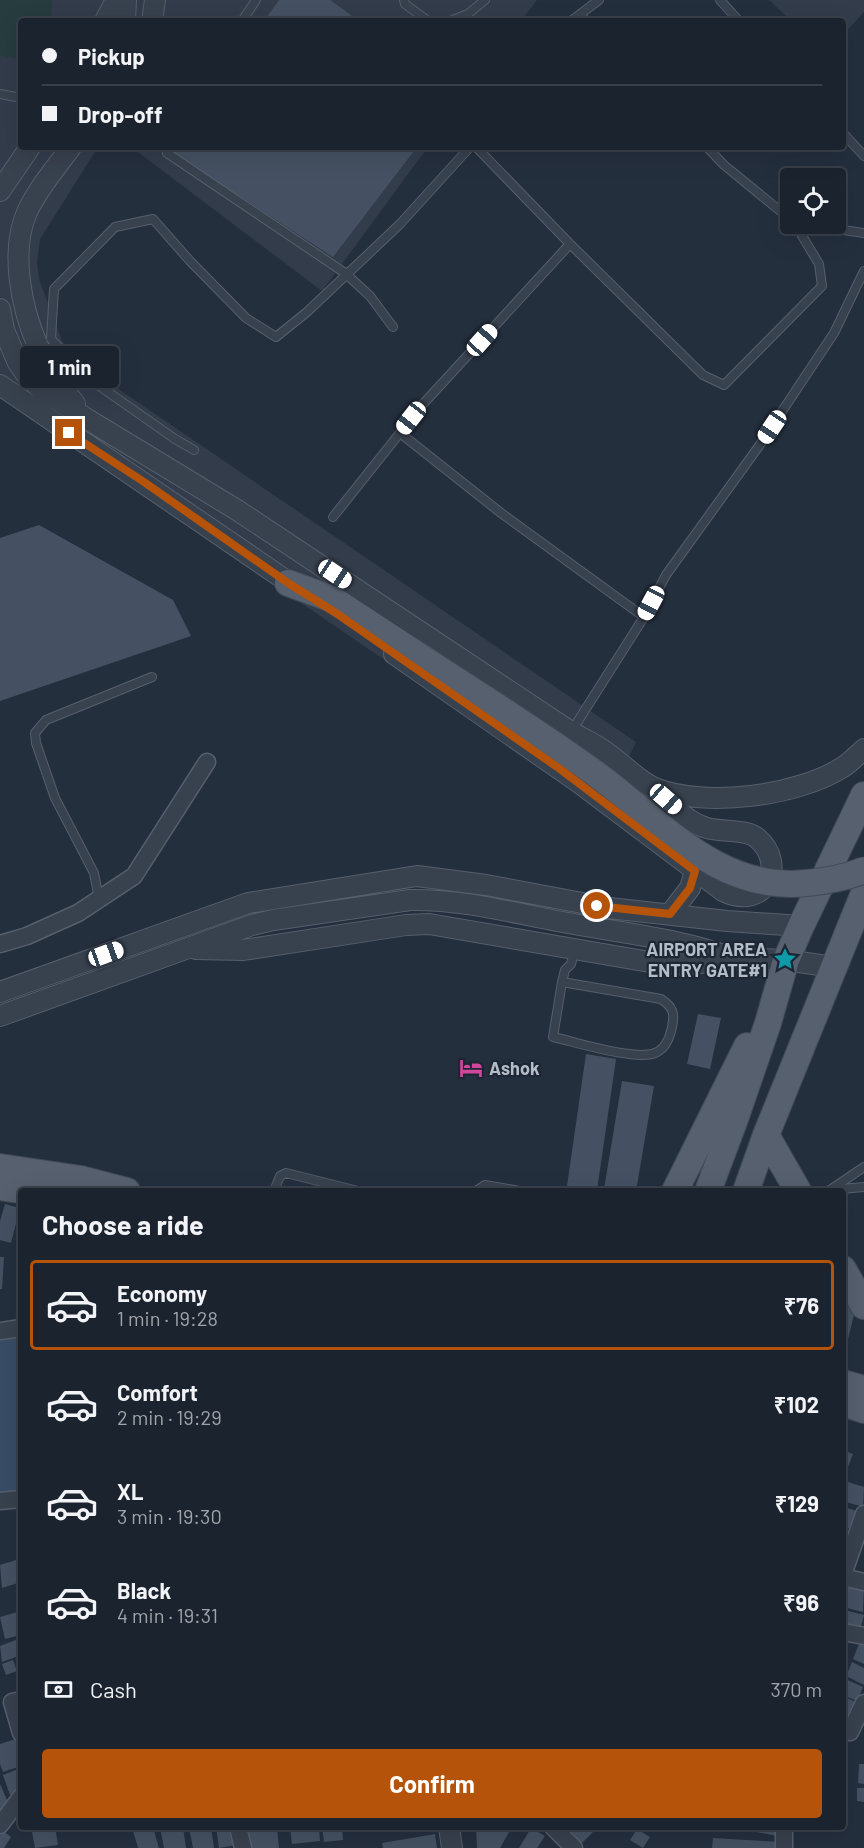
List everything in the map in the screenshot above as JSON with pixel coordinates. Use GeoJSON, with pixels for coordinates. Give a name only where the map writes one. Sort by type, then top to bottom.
{"type":"FeatureCollection","features":[{"type":"Feature","properties":{"kind":"main road"},"geometry":{"type":"LineString","coordinates":[[288,583],[332,599],[410,650],[597,775],[678,841],[723,869],[751,880],[772,884],[829,881],[864,870]]}},
{"type":"Feature","properties":{"kind":"main road"},"geometry":{"type":"LineString","coordinates":[[709,1188],[768,1023],[786,960],[864,795]]}},
{"type":"Feature","properties":{"kind":"main road"},"geometry":{"type":"LineString","coordinates":[[747,1188],[766,1135],[864,893]]}},
{"type":"Feature","properties":{"kind":"main road"},"geometry":{"type":"LineString","coordinates":[[676,1188],[738,1061],[755,1035],[768,1023]]}},
{"type":"Feature","properties":{"kind":"main road"},"geometry":{"type":"LineString","coordinates":[[766,1135],[796,1188]]}},
{"type":"Feature","properties":{"kind":"main road"},"geometry":{"type":"LineString","coordinates":[[0,1167],[72,1177],[115,1188]]}},
{"type":"Feature","properties":{"kind":"main road"},"geometry":{"type":"LineString","coordinates":[[0,1187],[18,1190]]}},
{"type":"Feature","properties":{"kind":"main road"},"geometry":{"type":"LineString","coordinates":[[846,1274],[864,1306]]}},
{"type":"Feature","properties":{"kind":"main road"},"geometry":{"type":"LineString","coordinates":[[846,1384],[864,1389]]}},
{"type":"Feature","properties":{"kind":"main road"},"geometry":{"type":"LineString","coordinates":[[846,1404],[864,1410]]}},
{"type":"Feature","properties":{"kind":"street"},"geometry":{"type":"LineString","coordinates":[[107,18],[116,0]]}},
{"type":"Feature","properties":{"kind":"street"},"geometry":{"type":"LineString","coordinates":[[124,18],[126,0]]}},
{"type":"Feature","properties":{"kind":"street"},"geometry":{"type":"LineString","coordinates":[[152,18],[155,0]]}},
{"type":"Feature","properties":{"kind":"street"},"geometry":{"type":"LineString","coordinates":[[0,191],[28,150]]}},
{"type":"Feature","properties":{"kind":"street"},"geometry":{"type":"LineString","coordinates":[[69,150],[27,212],[20,233],[21,284],[28,317],[38,345],[54,376],[87,419]]}},
{"type":"Feature","properties":{"kind":"street"},"geometry":{"type":"LineString","coordinates":[[0,309],[9,345],[18,363],[28,377],[41,388],[87,419],[237,510],[571,732],[603,750],[653,788],[691,821],[702,827],[724,832],[748,833],[757,837],[765,847],[772,866],[770,878],[762,890],[746,898],[733,897],[723,891],[578,782],[336,613],[288,583],[0,385]]}},
{"type":"Feature","properties":{"kind":"street"},"geometry":{"type":"LineString","coordinates":[[653,788],[692,798],[742,796],[778,791],[829,774],[864,749]]}},
{"type":"Feature","properties":{"kind":"street"},"geometry":{"type":"LineString","coordinates":[[0,944],[27,936],[78,913],[134,876],[207,762]]}},
{"type":"Feature","properties":{"kind":"street"},"geometry":{"type":"LineString","coordinates":[[670,914],[690,888],[695,871]]}},
{"type":"Feature","properties":{"kind":"street"},"geometry":{"type":"LineString","coordinates":[[0,992],[248,903],[401,877],[437,877],[609,908],[727,921],[801,926]]}},
{"type":"Feature","properties":{"kind":"street"},"geometry":{"type":"LineString","coordinates":[[0,1016],[252,925],[410,900],[427,900],[682,942],[732,958]]}},
{"type":"Feature","properties":{"kind":"street"},"geometry":{"type":"LineString","coordinates":[[185,948],[243,950],[406,925],[429,924],[644,961],[681,965],[732,958],[786,960],[833,967]]}},
{"type":"Feature","properties":{"kind":"street"},"geometry":{"type":"LineString","coordinates":[[0,1331],[18,1328]]}},
{"type":"Feature","properties":{"kind":"street"},"geometry":{"type":"LineString","coordinates":[[0,1501],[18,1499]]}},
{"type":"Feature","properties":{"kind":"street"},"geometry":{"type":"LineString","coordinates":[[846,1567],[864,1514]]}},
{"type":"Feature","properties":{"kind":"street"},"geometry":{"type":"LineString","coordinates":[[846,1577],[864,1582]]}},
{"type":"Feature","properties":{"kind":"street"},"geometry":{"type":"LineString","coordinates":[[846,1633],[864,1636]]}},
{"type":"Feature","properties":{"kind":"street"},"geometry":{"type":"LineString","coordinates":[[11,1702],[18,1724]]}},
{"type":"Feature","properties":{"kind":"street"},"geometry":{"type":"LineString","coordinates":[[852,1733],[864,1703]]}},
{"type":"Feature","properties":{"kind":"street"},"geometry":{"type":"LineString","coordinates":[[0,1824],[18,1801]]}},
{"type":"Feature","properties":{"kind":"street"},"geometry":{"type":"LineString","coordinates":[[239,1830],[243,1848]]}},
{"type":"Feature","properties":{"kind":"street"},"geometry":{"type":"LineString","coordinates":[[449,1830],[452,1848]]}},
{"type":"Feature","properties":{"kind":"street"},"geometry":{"type":"LineString","coordinates":[[556,1830],[574,1848]]}},
{"type":"Feature","properties":{"kind":"street"},"geometry":{"type":"LineString","coordinates":[[783,1848],[784,1830]]}},
{"type":"Feature","properties":{"kind":"lane"},"geometry":{"type":"LineString","coordinates":[[244,18],[256,0]]}},
{"type":"Feature","properties":{"kind":"lane"},"geometry":{"type":"LineString","coordinates":[[404,0],[405,4],[424,18]]}},
{"type":"Feature","properties":{"kind":"lane"},"geometry":{"type":"LineString","coordinates":[[458,18],[468,14],[485,0]]}},
{"type":"Feature","properties":{"kind":"lane"},"geometry":{"type":"LineString","coordinates":[[583,18],[599,0]]}},
{"type":"Feature","properties":{"kind":"lane"},"geometry":{"type":"LineString","coordinates":[[720,0],[736,18]]}},
{"type":"Feature","properties":{"kind":"lane"},"geometry":{"type":"LineString","coordinates":[[0,94],[18,97]]}},
{"type":"Feature","properties":{"kind":"lane"},"geometry":{"type":"LineString","coordinates":[[846,136],[864,156]]}},
{"type":"Feature","properties":{"kind":"lane"},"geometry":{"type":"LineString","coordinates":[[168,150],[167,153],[345,273],[370,296],[393,327]]}},
{"type":"Feature","properties":{"kind":"lane"},"geometry":{"type":"LineString","coordinates":[[194,450],[88,378],[51,339],[54,289],[115,227],[153,219],[246,318],[276,337],[307,312],[345,273],[400,224],[467,150]]}},
{"type":"Feature","properties":{"kind":"lane"},"geometry":{"type":"LineString","coordinates":[[479,150],[703,375],[724,385],[822,286],[819,264],[801,234]]}},
{"type":"Feature","properties":{"kind":"lane"},"geometry":{"type":"LineString","coordinates":[[710,150],[724,165],[780,211]]}},
{"type":"Feature","properties":{"kind":"lane"},"geometry":{"type":"LineString","coordinates":[[846,230],[864,233]]}},
{"type":"Feature","properties":{"kind":"lane"},"geometry":{"type":"LineString","coordinates":[[333,517],[423,404],[570,244]]}},
{"type":"Feature","properties":{"kind":"lane"},"geometry":{"type":"LineString","coordinates":[[571,732],[644,617],[666,575],[753,455],[834,333],[864,271]]}},
{"type":"Feature","properties":{"kind":"lane"},"geometry":{"type":"LineString","coordinates":[[400,433],[501,513],[644,617]]}},
{"type":"Feature","properties":{"kind":"lane"},"geometry":{"type":"LineString","coordinates":[[99,899],[94,873],[55,798],[36,743],[35,733],[46,720],[152,677]]}},
{"type":"Feature","properties":{"kind":"lane"},"geometry":{"type":"LineString","coordinates":[[562,982],[661,999],[669,1004],[674,1016],[671,1033],[666,1043],[655,1053],[637,1055],[553,1037],[562,982],[565,970],[571,964],[570,948]]}},
{"type":"Feature","properties":{"kind":"lane"},"geometry":{"type":"LineString","coordinates":[[832,1188],[864,1167]]}},
{"type":"Feature","properties":{"kind":"lane"},"geometry":{"type":"LineString","coordinates":[[275,1188],[280,1176],[286,1173],[346,1188]]}},
{"type":"Feature","properties":{"kind":"lane"},"geometry":{"type":"LineString","coordinates":[[480,1188],[485,1185],[502,1188]]}},
{"type":"Feature","properties":{"kind":"lane"},"geometry":{"type":"LineString","coordinates":[[846,1189],[864,1187]]}},
{"type":"Feature","properties":{"kind":"shaded area"},"geometry":{"type":"Polygon","coordinates":[[[0,0],[537,0],[523,18],[18,18],[18,150],[96,150],[40,239],[37,262],[39,279],[62,341],[98,375],[636,742],[604,810],[0,397],[0,0]]]}},
{"type":"Feature","properties":{"kind":"shaded area"},"geometry":{"type":"Polygon","coordinates":[[[769,0],[864,0],[864,12],[846,32],[846,18],[788,18],[769,0]]]}},
{"type":"Feature","properties":{"kind":"shaded area"},"geometry":{"type":"Polygon","coordinates":[[[134,150],[426,150],[322,291],[134,150]]]}},
{"type":"Feature","properties":{"kind":"green space"},"geometry":{"type":"Polygon","coordinates":[[[0,0],[52,0],[51,18],[18,18],[18,59],[0,55],[0,0]]]}},
{"type":"Feature","properties":{"kind":"water"},"geometry":{"type":"Polygon","coordinates":[[[18,1329],[18,1495],[0,1497],[0,1332],[18,1329]]]}},
{"type":"Feature","properties":{"kind":"building"},"geometry":{"type":"Polygon","coordinates":[[[279,0],[330,0],[355,18],[266,18],[279,0]]]}},
{"type":"Feature","properties":{"kind":"building"},"geometry":{"type":"Polygon","coordinates":[[[169,150],[415,150],[333,257],[169,150]]]}},
{"type":"Feature","properties":{"kind":"building"},"geometry":{"type":"Polygon","coordinates":[[[39,525],[173,600],[191,636],[0,701],[0,538],[39,525]]]}},
{"type":"Feature","properties":{"kind":"building"},"geometry":{"type":"Polygon","coordinates":[[[698,1014],[721,1018],[710,1069],[687,1064],[698,1014]]]}},
{"type":"Feature","properties":{"kind":"building"},"geometry":{"type":"Polygon","coordinates":[[[586,1054],[616,1059],[597,1188],[567,1186],[586,1054]]]}},
{"type":"Feature","properties":{"kind":"building"},"geometry":{"type":"Polygon","coordinates":[[[622,1081],[654,1086],[637,1188],[604,1188],[622,1081]]]}},
{"type":"Feature","properties":{"kind":"building"},"geometry":{"type":"Polygon","coordinates":[[[5,1204],[18,1207],[11,1243],[0,1240],[0,1221],[5,1204]]]}},
{"type":"Feature","properties":{"kind":"building"},"geometry":{"type":"Polygon","coordinates":[[[0,1257],[4,1257],[2,1289],[0,1289],[0,1257]]]}},
{"type":"Feature","properties":{"kind":"building"},"geometry":{"type":"Polygon","coordinates":[[[846,1303],[855,1311],[846,1347],[846,1303]]]}},
{"type":"Feature","properties":{"kind":"building"},"geometry":{"type":"Polygon","coordinates":[[[846,1451],[853,1454],[846,1472],[846,1451]]]}},
{"type":"Feature","properties":{"kind":"building"},"geometry":{"type":"Polygon","coordinates":[[[848,1482],[864,1487],[863,1507],[846,1502],[848,1482]]]}},
{"type":"Feature","properties":{"kind":"building"},"geometry":{"type":"Polygon","coordinates":[[[846,1508],[861,1512],[856,1530],[846,1528],[846,1508]]]}},
{"type":"Feature","properties":{"kind":"building"},"geometry":{"type":"Polygon","coordinates":[[[16,1560],[18,1583],[2,1588],[0,1565],[16,1560]]]}},
{"type":"Feature","properties":{"kind":"building"},"geometry":{"type":"Polygon","coordinates":[[[846,1583],[864,1583],[863,1612],[846,1608],[846,1583]]]}},
{"type":"Feature","properties":{"kind":"building"},"geometry":{"type":"Polygon","coordinates":[[[846,1610],[864,1615],[860,1630],[846,1626],[846,1610]]]}},
{"type":"Feature","properties":{"kind":"building"},"geometry":{"type":"Polygon","coordinates":[[[18,1612],[18,1636],[5,1639],[0,1617],[18,1612]]]}},
{"type":"Feature","properties":{"kind":"building"},"geometry":{"type":"Polygon","coordinates":[[[18,1639],[18,1656],[2,1662],[0,1646],[18,1639]]]}},
{"type":"Feature","properties":{"kind":"building"},"geometry":{"type":"Polygon","coordinates":[[[861,1639],[864,1640],[864,1664],[853,1659],[861,1639]]]}},
{"type":"Feature","properties":{"kind":"building"},"geometry":{"type":"Polygon","coordinates":[[[13,1660],[17,1671],[6,1675],[2,1664],[13,1660]]]}},
{"type":"Feature","properties":{"kind":"building"},"geometry":{"type":"Polygon","coordinates":[[[852,1662],[864,1668],[864,1685],[846,1676],[852,1662]]]}},
{"type":"Feature","properties":{"kind":"building"},"geometry":{"type":"Polygon","coordinates":[[[846,1679],[863,1687],[857,1701],[846,1696],[846,1679]]]}},
{"type":"Feature","properties":{"kind":"building"},"geometry":{"type":"Polygon","coordinates":[[[846,1697],[858,1703],[852,1715],[846,1712],[846,1697]]]}},
{"type":"Feature","properties":{"kind":"building"},"geometry":{"type":"Polygon","coordinates":[[[16,1739],[18,1767],[3,1772],[0,1764],[0,1744],[16,1739]]]}},
{"type":"Feature","properties":{"kind":"building"},"geometry":{"type":"Polygon","coordinates":[[[859,1764],[864,1764],[864,1784],[858,1783],[859,1764]]]}},
{"type":"Feature","properties":{"kind":"building"},"geometry":{"type":"Polygon","coordinates":[[[18,1769],[18,1792],[10,1795],[3,1775],[18,1769]]]}},
{"type":"Feature","properties":{"kind":"building"},"geometry":{"type":"Polygon","coordinates":[[[0,1784],[11,1809],[0,1814],[0,1784]]]}},
{"type":"Feature","properties":{"kind":"building"},"geometry":{"type":"Polygon","coordinates":[[[857,1788],[864,1788],[864,1802],[857,1801],[857,1788]]]}},
{"type":"Feature","properties":{"kind":"building"},"geometry":{"type":"Polygon","coordinates":[[[32,1830],[56,1830],[58,1845],[35,1848],[32,1830]]]}},
{"type":"Feature","properties":{"kind":"building"},"geometry":{"type":"Polygon","coordinates":[[[154,1830],[159,1848],[138,1848],[133,1831],[154,1830]]]}},
{"type":"Feature","properties":{"kind":"building"},"geometry":{"type":"Polygon","coordinates":[[[161,1830],[183,1830],[186,1848],[164,1848],[161,1830]]]}},
{"type":"Feature","properties":{"kind":"building"},"geometry":{"type":"Polygon","coordinates":[[[190,1830],[211,1830],[214,1848],[193,1848],[190,1830]]]}},
{"type":"Feature","properties":{"kind":"building"},"geometry":{"type":"Polygon","coordinates":[[[216,1830],[234,1830],[237,1845],[219,1848],[216,1830]]]}},
{"type":"Feature","properties":{"kind":"building"},"geometry":{"type":"Polygon","coordinates":[[[277,1830],[279,1848],[248,1848],[245,1832],[277,1830]]]}},
{"type":"Feature","properties":{"kind":"building"},"geometry":{"type":"Polygon","coordinates":[[[290,1830],[319,1830],[320,1841],[292,1844],[290,1830]]]}},
{"type":"Feature","properties":{"kind":"building"},"geometry":{"type":"Polygon","coordinates":[[[322,1830],[342,1830],[343,1840],[324,1842],[322,1830]]]}},
{"type":"Feature","properties":{"kind":"building"},"geometry":{"type":"Polygon","coordinates":[[[476,1830],[510,1830],[500,1848],[477,1848],[476,1830]]]}},
{"type":"Feature","properties":{"kind":"building"},"geometry":{"type":"Polygon","coordinates":[[[530,1830],[545,1836],[537,1848],[519,1848],[530,1830]]]}},
{"type":"Feature","properties":{"kind":"building"},"geometry":{"type":"Polygon","coordinates":[[[572,1830],[595,1830],[580,1845],[568,1834],[572,1830]]]}},
{"type":"Feature","properties":{"kind":"building"},"geometry":{"type":"Polygon","coordinates":[[[636,1830],[650,1837],[643,1848],[630,1840],[636,1830]]]}},
{"type":"Feature","properties":{"kind":"building"},"geometry":{"type":"Polygon","coordinates":[[[752,1830],[778,1830],[777,1836],[752,1830]]]}},
{"type":"Feature","properties":{"kind":"building"},"geometry":{"type":"Polygon","coordinates":[[[3,1831],[11,1837],[4,1848],[0,1848],[0,1835],[3,1831]]]}},
{"type":"Feature","properties":{"kind":"building"},"geometry":{"type":"Polygon","coordinates":[[[435,1834],[437,1848],[383,1848],[382,1843],[435,1834]]]}},
{"type":"Feature","properties":{"kind":"building"},"geometry":{"type":"Polygon","coordinates":[[[713,1838],[781,1842],[781,1848],[712,1848],[713,1838]]]}},
{"type":"Feature","properties":{"kind":"place","name":"AIRPORT AREA ENTRY GATE#1"},"geometry":{"type":"Point","coordinates":[785,959]}},
{"type":"Feature","properties":{"kind":"place","name":"Ashok"},"geometry":{"type":"Point","coordinates":[471,1068]}},
{"type":"Feature","properties":{"kind":"route"},"geometry":{"type":"LineString","coordinates":[[69,433],[144,482],[288,583],[336,613],[560,769],[695,871],[690,888],[670,914],[597,906]]}}]}
